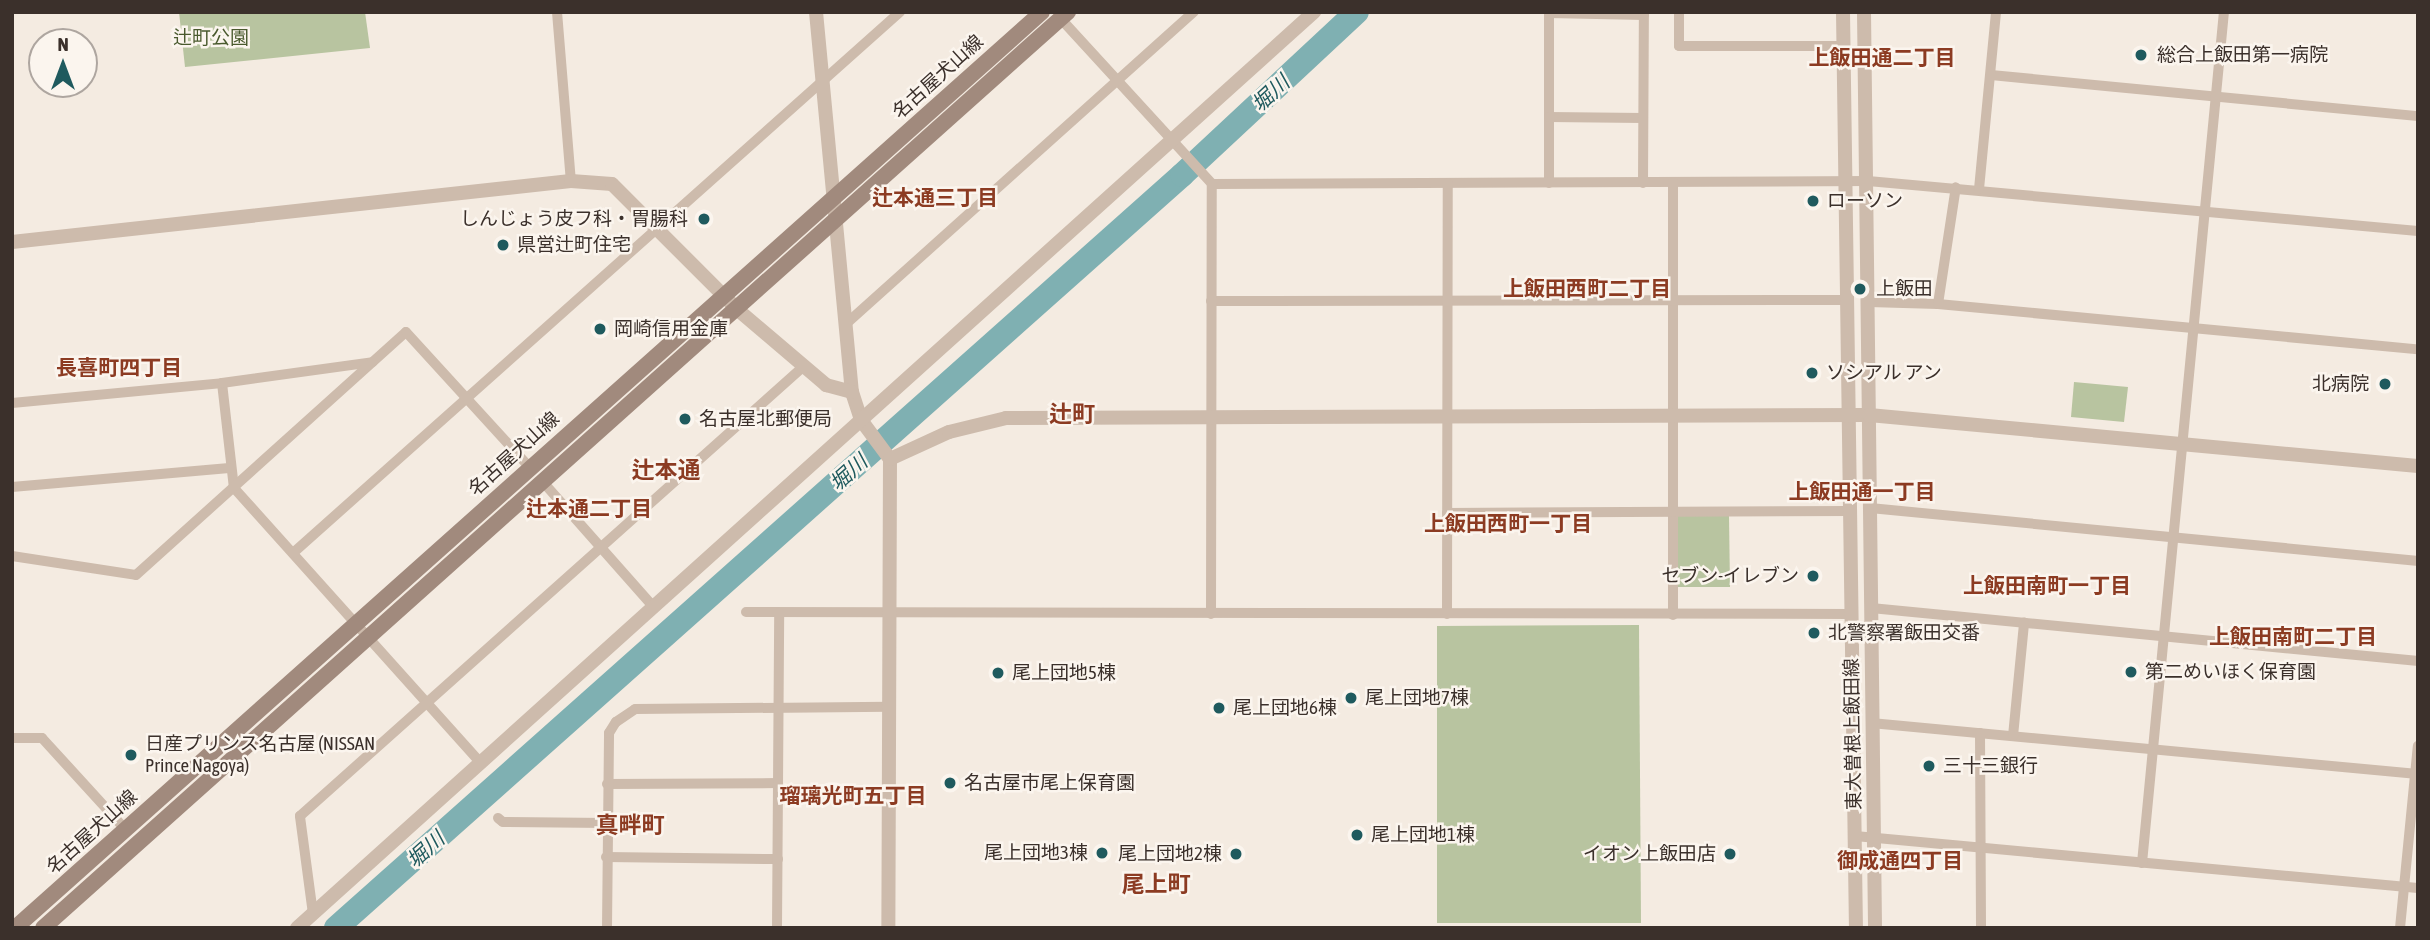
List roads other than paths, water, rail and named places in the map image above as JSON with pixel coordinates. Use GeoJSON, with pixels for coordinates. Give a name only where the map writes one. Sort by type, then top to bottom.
{"type":"FeatureCollection","features":[{"type":"Feature","properties":{"kind":"main road","name":"名古屋犬山線"},"geometry":{"type":"LineString","coordinates":[[15,928],[1042,12]]}},
{"type":"Feature","properties":{"kind":"main road","name":"名古屋犬山線"},"geometry":{"type":"LineString","coordinates":[[43,928],[1065,16]]}},
{"type":"Feature","properties":{"kind":"street"},"geometry":{"type":"LineString","coordinates":[[556,12],[571,181]]}},
{"type":"Feature","properties":{"kind":"street"},"geometry":{"type":"LineString","coordinates":[[816,12],[852,392],[864,424],[887,453],[888,928]]}},
{"type":"Feature","properties":{"kind":"street"},"geometry":{"type":"LineString","coordinates":[[293,554],[900,12]]}},
{"type":"Feature","properties":{"kind":"street"},"geometry":{"type":"LineString","coordinates":[[847,323],[1194,12]]}},
{"type":"Feature","properties":{"kind":"street"},"geometry":{"type":"LineString","coordinates":[[297,928],[652,605],[864,424],[1174,146],[1314,12]]}},
{"type":"Feature","properties":{"kind":"street"},"geometry":{"type":"LineString","coordinates":[[1679,12],[1679,46],[1844,46]]}},
{"type":"Feature","properties":{"kind":"street","name":"東大曽根上飯田線"},"geometry":{"type":"LineString","coordinates":[[1843,12],[1856,928]]}},
{"type":"Feature","properties":{"kind":"street","name":"東大曽根上飯田線"},"geometry":{"type":"LineString","coordinates":[[1864,12],[1875,928]]}},
{"type":"Feature","properties":{"kind":"street"},"geometry":{"type":"LineString","coordinates":[[1979,189],[1996,12]]}},
{"type":"Feature","properties":{"kind":"street"},"geometry":{"type":"LineString","coordinates":[[2142,863],[2224,12]]}},
{"type":"Feature","properties":{"kind":"street"},"geometry":{"type":"LineString","coordinates":[[1549,183],[1549,13],[1644,13],[1643,183]]}},
{"type":"Feature","properties":{"kind":"street"},"geometry":{"type":"LineString","coordinates":[[1065,16],[1116,81],[1199,174],[1212,184],[1868,181],[2418,231]]}},
{"type":"Feature","properties":{"kind":"street"},"geometry":{"type":"LineString","coordinates":[[1991,75],[2418,116]]}},
{"type":"Feature","properties":{"kind":"street"},"geometry":{"type":"LineString","coordinates":[[1549,117],[1643,118]]}},
{"type":"Feature","properties":{"kind":"street"},"geometry":{"type":"LineString","coordinates":[[12,242],[571,181],[611,184],[738,310],[826,384],[852,392]]}},
{"type":"Feature","properties":{"kind":"street"},"geometry":{"type":"LineString","coordinates":[[1447,614],[1448,183]]}},
{"type":"Feature","properties":{"kind":"street"},"geometry":{"type":"LineString","coordinates":[[1673,183],[1673,615]]}},
{"type":"Feature","properties":{"kind":"street"},"geometry":{"type":"LineString","coordinates":[[1211,614],[1209,417],[1212,184]]}},
{"type":"Feature","properties":{"kind":"street"},"geometry":{"type":"LineString","coordinates":[[1938,304],[1956,187]]}},
{"type":"Feature","properties":{"kind":"street"},"geometry":{"type":"LineString","coordinates":[[1211,301],[1849,300]]}},
{"type":"Feature","properties":{"kind":"street"},"geometry":{"type":"LineString","coordinates":[[1869,302],[1938,304],[2418,349]]}},
{"type":"Feature","properties":{"kind":"street"},"geometry":{"type":"LineString","coordinates":[[12,556],[136,575],[406,332],[530,468]]}},
{"type":"Feature","properties":{"kind":"street"},"geometry":{"type":"LineString","coordinates":[[12,403],[222,383],[373,362]]}},
{"type":"Feature","properties":{"kind":"street"},"geometry":{"type":"LineString","coordinates":[[313,914],[300,816],[601,544],[804,366]]}},
{"type":"Feature","properties":{"kind":"street"},"geometry":{"type":"LineString","coordinates":[[222,383],[229,468],[234,488],[480,762]]}},
{"type":"Feature","properties":{"kind":"street"},"geometry":{"type":"LineString","coordinates":[[887,453],[949,432],[1006,418],[1447,419],[1869,415],[2418,466]]}},
{"type":"Feature","properties":{"kind":"street"},"geometry":{"type":"LineString","coordinates":[[12,487],[229,468]]}},
{"type":"Feature","properties":{"kind":"street"},"geometry":{"type":"LineString","coordinates":[[542,482],[601,544],[652,605]]}},
{"type":"Feature","properties":{"kind":"street"},"geometry":{"type":"LineString","coordinates":[[1870,508],[2418,561]]}},
{"type":"Feature","properties":{"kind":"street"},"geometry":{"type":"LineString","coordinates":[[1447,513],[1850,510]]}},
{"type":"Feature","properties":{"kind":"street"},"geometry":{"type":"LineString","coordinates":[[1871,608],[2418,661]]}},
{"type":"Feature","properties":{"kind":"street"},"geometry":{"type":"LineString","coordinates":[[746,612],[1851,614]]}},
{"type":"Feature","properties":{"kind":"street"},"geometry":{"type":"LineString","coordinates":[[777,928],[779,613]]}},
{"type":"Feature","properties":{"kind":"street"},"geometry":{"type":"LineString","coordinates":[[2013,736],[2024,624]]}},
{"type":"Feature","properties":{"kind":"street"},"geometry":{"type":"LineString","coordinates":[[607,928],[609,733],[635,709],[889,706]]}},
{"type":"Feature","properties":{"kind":"street"},"geometry":{"type":"LineString","coordinates":[[1871,723],[2417,774]]}},
{"type":"Feature","properties":{"kind":"street"},"geometry":{"type":"LineString","coordinates":[[1980,733],[1981,928]]}},
{"type":"Feature","properties":{"kind":"street"},"geometry":{"type":"LineString","coordinates":[[12,738],[41,738],[126,830]]}},
{"type":"Feature","properties":{"kind":"street"},"geometry":{"type":"LineString","coordinates":[[2400,928],[2418,746]]}},
{"type":"Feature","properties":{"kind":"street"},"geometry":{"type":"LineString","coordinates":[[607,784],[778,783]]}},
{"type":"Feature","properties":{"kind":"street"},"geometry":{"type":"LineString","coordinates":[[498,818],[503,822],[607,823]]}},
{"type":"Feature","properties":{"kind":"street"},"geometry":{"type":"LineString","coordinates":[[1855,836],[2418,888]]}},
{"type":"Feature","properties":{"kind":"street"},"geometry":{"type":"LineString","coordinates":[[606,858],[778,859]]}},
{"type":"Feature","properties":{"kind":"waterway","name":"堀川"},"geometry":{"type":"LineString","coordinates":[[336,928],[1182,175],[1357,12]]}},
{"type":"Feature","properties":{"kind":"place","name":"総合上飯田第一病院"},"geometry":{"type":"Point","coordinates":[2141,55]}},
{"type":"Feature","properties":{"kind":"place","name":"ローソン"},"geometry":{"type":"Point","coordinates":[1813,201]}},
{"type":"Feature","properties":{"kind":"place","name":"しんじょう皮フ科・胃腸科"},"geometry":{"type":"Point","coordinates":[704,219]}},
{"type":"Feature","properties":{"kind":"place","name":"県営辻町住宅"},"geometry":{"type":"Point","coordinates":[503,245]}},
{"type":"Feature","properties":{"kind":"place","name":"上飯田"},"geometry":{"type":"Point","coordinates":[1860,289]}},
{"type":"Feature","properties":{"kind":"place","name":"岡崎信用金庫"},"geometry":{"type":"Point","coordinates":[600,329]}},
{"type":"Feature","properties":{"kind":"place","name":"ソシアル アン"},"geometry":{"type":"Point","coordinates":[1812,373]}},
{"type":"Feature","properties":{"kind":"place","name":"北病院"},"geometry":{"type":"Point","coordinates":[2385,384]}},
{"type":"Feature","properties":{"kind":"place","name":"名古屋北郵便局"},"geometry":{"type":"Point","coordinates":[685,419]}},
{"type":"Feature","properties":{"kind":"place","name":"セブン-イレブン"},"geometry":{"type":"Point","coordinates":[1813,576]}},
{"type":"Feature","properties":{"kind":"place","name":"北警察署飯田交番"},"geometry":{"type":"Point","coordinates":[1814,633]}},
{"type":"Feature","properties":{"kind":"place","name":"第二めいほく保育園"},"geometry":{"type":"Point","coordinates":[2131,672]}},
{"type":"Feature","properties":{"kind":"place","name":"尾上団地5棟"},"geometry":{"type":"Point","coordinates":[998,673]}},
{"type":"Feature","properties":{"kind":"place","name":"尾上団地7棟"},"geometry":{"type":"Point","coordinates":[1351,698]}},
{"type":"Feature","properties":{"kind":"place","name":"尾上団地6棟"},"geometry":{"type":"Point","coordinates":[1219,708]}},
{"type":"Feature","properties":{"kind":"place","name":"日産プリンス名古屋 (NISSAN Prince Nagoya)"},"geometry":{"type":"Point","coordinates":[131,755]}},
{"type":"Feature","properties":{"kind":"place","name":"三十三銀行"},"geometry":{"type":"Point","coordinates":[1929,766]}},
{"type":"Feature","properties":{"kind":"place","name":"名古屋市尾上保育園"},"geometry":{"type":"Point","coordinates":[950,783]}},
{"type":"Feature","properties":{"kind":"place","name":"尾上団地1棟"},"geometry":{"type":"Point","coordinates":[1357,835]}},
{"type":"Feature","properties":{"kind":"place","name":"尾上団地3棟"},"geometry":{"type":"Point","coordinates":[1102,853]}},
{"type":"Feature","properties":{"kind":"place","name":"尾上団地2棟"},"geometry":{"type":"Point","coordinates":[1236,854]}},
{"type":"Feature","properties":{"kind":"place","name":"イオン上飯田店"},"geometry":{"type":"Point","coordinates":[1730,854]}},
{"type":"Feature","properties":{"kind":"district","name":"上飯田通二丁目"},"geometry":{"type":"Point","coordinates":[1882,57]}},
{"type":"Feature","properties":{"kind":"district","name":"辻本通三丁目"},"geometry":{"type":"Point","coordinates":[935,197]}},
{"type":"Feature","properties":{"kind":"district","name":"上飯田西町二丁目"},"geometry":{"type":"Point","coordinates":[1587,288]}},
{"type":"Feature","properties":{"kind":"district","name":"長喜町四丁目"},"geometry":{"type":"Point","coordinates":[119,367]}},
{"type":"Feature","properties":{"kind":"district","name":"辻町"},"geometry":{"type":"Point","coordinates":[1072,414]}},
{"type":"Feature","properties":{"kind":"district","name":"辻本通"},"geometry":{"type":"Point","coordinates":[666,470]}},
{"type":"Feature","properties":{"kind":"district","name":"上飯田通一丁目"},"geometry":{"type":"Point","coordinates":[1862,491]}},
{"type":"Feature","properties":{"kind":"district","name":"辻本通二丁目"},"geometry":{"type":"Point","coordinates":[589,508]}},
{"type":"Feature","properties":{"kind":"district","name":"上飯田西町一丁目"},"geometry":{"type":"Point","coordinates":[1508,523]}},
{"type":"Feature","properties":{"kind":"district","name":"上飯田南町一丁目"},"geometry":{"type":"Point","coordinates":[2047,585]}},
{"type":"Feature","properties":{"kind":"district","name":"上飯田南町二丁目"},"geometry":{"type":"Point","coordinates":[2293,636]}},
{"type":"Feature","properties":{"kind":"district","name":"瑠璃光町五丁目"},"geometry":{"type":"Point","coordinates":[853,795]}},
{"type":"Feature","properties":{"kind":"district","name":"真畔町"},"geometry":{"type":"Point","coordinates":[630,825]}},
{"type":"Feature","properties":{"kind":"district","name":"御成通四丁目"},"geometry":{"type":"Point","coordinates":[1900,860]}},
{"type":"Feature","properties":{"kind":"district","name":"尾上町"},"geometry":{"type":"Point","coordinates":[1156,884]}},
{"type":"Feature","properties":{"kind":"park label","name":"辻町公園"},"geometry":{"type":"Point","coordinates":[211,38]}}]}
